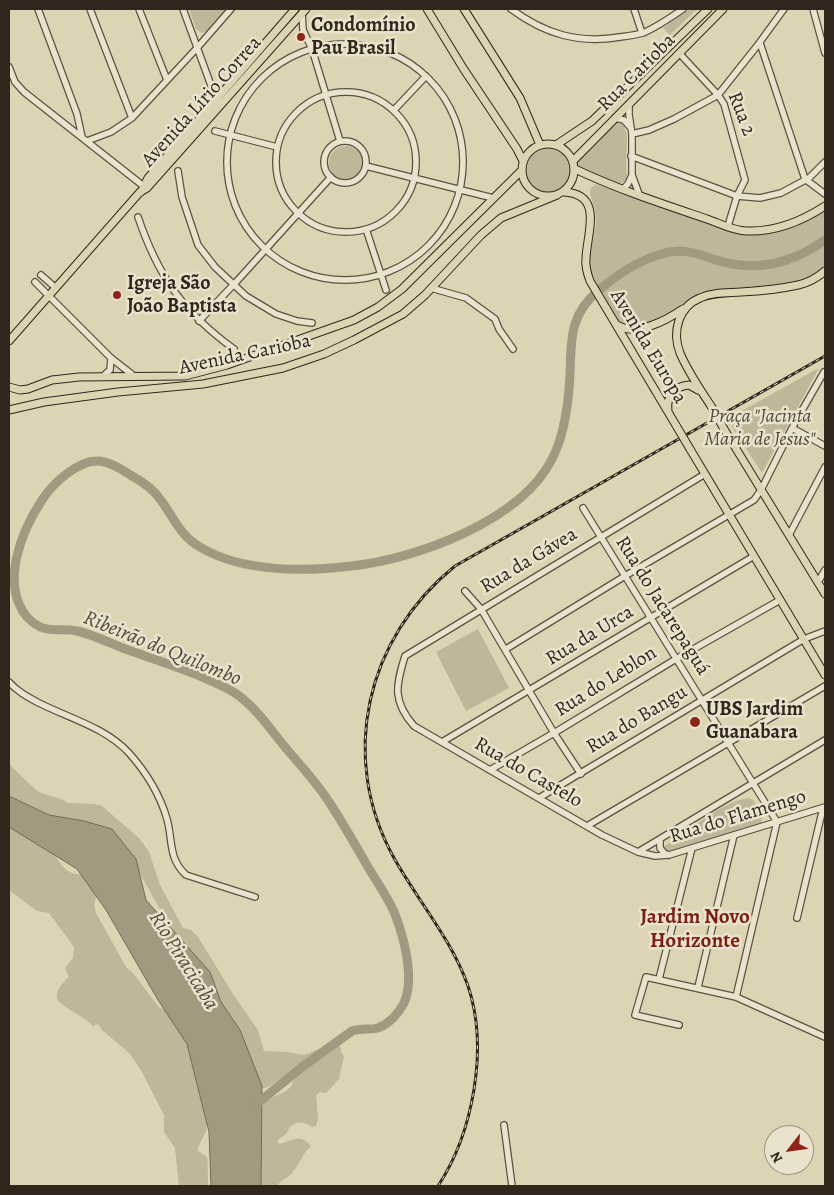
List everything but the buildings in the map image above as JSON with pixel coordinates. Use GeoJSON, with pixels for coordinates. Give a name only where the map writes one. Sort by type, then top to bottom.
{"type":"FeatureCollection","features":[{"type":"Feature","properties":{"kind":"main road","name":"Avenida Lírio Correa"},"geometry":{"type":"LineString","coordinates":[[9,341],[219,102],[295,9]]}},
{"type":"Feature","properties":{"kind":"main road"},"geometry":{"type":"LineString","coordinates":[[426,9],[523,161]]}},
{"type":"Feature","properties":{"kind":"main road"},"geometry":{"type":"LineString","coordinates":[[464,9],[520,98],[540,145]]}},
{"type":"Feature","properties":{"kind":"main road","name":"Rua Carioba"},"geometry":{"type":"LineString","coordinates":[[556,145],[592,121],[708,9]]}},
{"type":"Feature","properties":{"kind":"main road","name":"Rua Carioba"},"geometry":{"type":"LineString","coordinates":[[573,160],[723,9]]}},
{"type":"Feature","properties":{"kind":"main road","name":"Avenida Lírio Correa"},"geometry":{"type":"LineString","coordinates":[[219,102],[304,11]]}},
{"type":"Feature","properties":{"kind":"main road"},"geometry":{"type":"LineString","coordinates":[[540,145],[556,145],[569,154],[573,160],[575,169],[572,182],[561,194],[549,197],[540,196],[527,186],[523,178],[523,161],[527,154],[540,145]]}},
{"type":"Feature","properties":{"kind":"main road"},"geometry":{"type":"LineString","coordinates":[[575,169],[623,189],[745,231],[775,228],[802,220],[825,206]]}},
{"type":"Feature","properties":{"kind":"main road","name":"Avenida Carioba"},"geometry":{"type":"LineString","coordinates":[[9,387],[20,390],[52,380],[103,376],[185,376],[211,370],[346,323],[378,307],[402,289],[522,170]]}},
{"type":"Feature","properties":{"kind":"main road","name":"Avenida Carioba"},"geometry":{"type":"LineString","coordinates":[[9,410],[44,402],[118,392],[203,384],[304,362],[339,348],[391,322],[403,314],[431,288],[491,225],[508,215],[561,194]]}},
{"type":"Feature","properties":{"kind":"main road","name":"Avenida Europa"},"geometry":{"type":"LineString","coordinates":[[561,194],[578,194],[588,206],[591,230],[586,255],[586,268],[593,287],[825,675]]}},
{"type":"Feature","properties":{"kind":"main road"},"geometry":{"type":"LineString","coordinates":[[617,325],[621,328],[630,329],[656,325],[668,320],[699,298],[714,294],[801,285],[825,271]]}},
{"type":"Feature","properties":{"kind":"main road","name":"Avenida Europa"},"geometry":{"type":"LineString","coordinates":[[687,307],[678,322],[676,335],[684,362],[825,594]]}},
{"type":"Feature","properties":{"kind":"main road"},"geometry":{"type":"LineString","coordinates":[[669,414],[670,396],[684,385],[693,386],[705,398]]}},
{"type":"Feature","properties":{"kind":"street"},"geometry":{"type":"LineString","coordinates":[[38,9],[77,114],[82,137]]}},
{"type":"Feature","properties":{"kind":"street"},"geometry":{"type":"LineString","coordinates":[[90,9],[132,118]]}},
{"type":"Feature","properties":{"kind":"street"},"geometry":{"type":"LineString","coordinates":[[139,9],[167,80]]}},
{"type":"Feature","properties":{"kind":"street"},"geometry":{"type":"LineString","coordinates":[[184,9],[219,102]]}},
{"type":"Feature","properties":{"kind":"street"},"geometry":{"type":"LineString","coordinates":[[87,141],[111,132],[132,118],[198,48],[231,9]]}},
{"type":"Feature","properties":{"kind":"street"},"geometry":{"type":"LineString","coordinates":[[511,9],[549,32],[572,38],[601,40],[642,33],[683,9]]}},
{"type":"Feature","properties":{"kind":"street"},"geometry":{"type":"LineString","coordinates":[[634,9],[642,33]]}},
{"type":"Feature","properties":{"kind":"street"},"geometry":{"type":"LineString","coordinates":[[631,131],[667,122],[718,94],[760,43],[784,9]]}},
{"type":"Feature","properties":{"kind":"street"},"geometry":{"type":"LineString","coordinates":[[813,9],[825,54]]}},
{"type":"Feature","properties":{"kind":"street"},"geometry":{"type":"LineString","coordinates":[[304,11],[303,30],[312,49],[340,141]]}},
{"type":"Feature","properties":{"kind":"street"},"geometry":{"type":"LineString","coordinates":[[292,25],[303,30]]}},
{"type":"Feature","properties":{"kind":"street"},"geometry":{"type":"LineString","coordinates":[[760,43],[806,180],[825,194]]}},
{"type":"Feature","properties":{"kind":"street"},"geometry":{"type":"LineString","coordinates":[[332,44],[352,44],[372,47],[404,60],[426,76],[442,94],[461,140],[464,164],[461,189],[453,212],[424,252],[404,266],[381,275],[361,280],[320,278],[282,262],[265,249],[252,234],[232,197],[228,176],[230,135],[246,97],[259,81],[275,67],[312,49],[332,44]]}},
{"type":"Feature","properties":{"kind":"street","name":"Rua 2"},"geometry":{"type":"LineString","coordinates":[[680,54],[718,94],[724,104],[745,180],[737,196],[728,226]]}},
{"type":"Feature","properties":{"kind":"street"},"geometry":{"type":"LineString","coordinates":[[9,67],[12,84],[87,141],[143,189]]}},
{"type":"Feature","properties":{"kind":"street"},"geometry":{"type":"LineString","coordinates":[[394,110],[426,76]]}},
{"type":"Feature","properties":{"kind":"street"},"geometry":{"type":"LineString","coordinates":[[339,91],[354,92],[382,101],[404,121],[413,141],[416,163],[414,178],[408,195],[397,210],[378,225],[352,232],[338,232],[324,228],[310,222],[299,214],[287,200],[279,183],[276,165],[277,147],[284,130],[294,114],[313,99],[325,94],[339,91]]}},
{"type":"Feature","properties":{"kind":"street"},"geometry":{"type":"LineString","coordinates":[[629,104],[632,175],[639,194]]}},
{"type":"Feature","properties":{"kind":"street"},"geometry":{"type":"LineString","coordinates":[[615,118],[624,120],[631,131]]}},
{"type":"Feature","properties":{"kind":"street"},"geometry":{"type":"LineString","coordinates":[[215,131],[277,147]]}},
{"type":"Feature","properties":{"kind":"street"},"geometry":{"type":"LineString","coordinates":[[340,141],[358,144],[365,154],[366,166],[360,178],[349,183],[336,181],[324,166],[326,154],[334,144],[340,141]]}},
{"type":"Feature","properties":{"kind":"street"},"geometry":{"type":"LineString","coordinates":[[631,156],[737,196],[760,198],[781,193],[806,180],[825,162]]}},
{"type":"Feature","properties":{"kind":"street"},"geometry":{"type":"LineString","coordinates":[[366,166],[493,198]]}},
{"type":"Feature","properties":{"kind":"street"},"geometry":{"type":"LineString","coordinates":[[178,171],[182,197],[198,245],[215,267],[246,296],[276,314],[297,321],[312,323]]}},
{"type":"Feature","properties":{"kind":"street"},"geometry":{"type":"LineString","coordinates":[[623,189],[628,184],[632,175]]}},
{"type":"Feature","properties":{"kind":"street"},"geometry":{"type":"LineString","coordinates":[[199,321],[331,177]]}},
{"type":"Feature","properties":{"kind":"street"},"geometry":{"type":"LineString","coordinates":[[138,217],[148,246],[161,273],[178,298],[199,321],[234,349]]}},
{"type":"Feature","properties":{"kind":"street"},"geometry":{"type":"LineString","coordinates":[[366,229],[386,290]]}},
{"type":"Feature","properties":{"kind":"street"},"geometry":{"type":"LineString","coordinates":[[40,275],[56,288]]}},
{"type":"Feature","properties":{"kind":"street"},"geometry":{"type":"LineString","coordinates":[[35,282],[111,358],[134,376]]}},
{"type":"Feature","properties":{"kind":"street"},"geometry":{"type":"LineString","coordinates":[[431,288],[466,298],[495,319],[499,329],[513,349]]}},
{"type":"Feature","properties":{"kind":"street"},"geometry":{"type":"LineString","coordinates":[[103,376],[110,370],[111,358]]}},
{"type":"Feature","properties":{"kind":"street"},"geometry":{"type":"LineString","coordinates":[[506,650],[625,576],[754,500],[824,372]]}},
{"type":"Feature","properties":{"kind":"street"},"geometry":{"type":"LineString","coordinates":[[792,428],[825,446]]}},
{"type":"Feature","properties":{"kind":"street"},"geometry":{"type":"LineString","coordinates":[[789,535],[825,467]]}},
{"type":"Feature","properties":{"kind":"street","name":"Rua da Gávea"},"geometry":{"type":"LineString","coordinates":[[397,696],[396,685],[405,656],[705,474]]}},
{"type":"Feature","properties":{"kind":"street","name":"Rua do Jacarepaguá"},"geometry":{"type":"LineString","coordinates":[[583,508],[777,822]]}},
{"type":"Feature","properties":{"kind":"street","name":"Rua da Urca"},"geometry":{"type":"LineString","coordinates":[[442,742],[529,692],[754,556]]}},
{"type":"Feature","properties":{"kind":"street"},"geometry":{"type":"LineString","coordinates":[[818,582],[825,570]]}},
{"type":"Feature","properties":{"kind":"street"},"geometry":{"type":"LineString","coordinates":[[465,591],[481,609],[529,692],[581,774]]}},
{"type":"Feature","properties":{"kind":"street","name":"Rua do Leblon"},"geometry":{"type":"LineString","coordinates":[[490,770],[676,658],[780,600]]}},
{"type":"Feature","properties":{"kind":"street","name":"Rua do Bangu"},"geometry":{"type":"LineString","coordinates":[[539,798],[804,639],[825,631]]}},
{"type":"Feature","properties":{"kind":"street"},"geometry":{"type":"LineString","coordinates":[[9,682],[28,697],[108,734],[129,752],[158,794],[167,820],[174,858],[178,868],[186,875],[255,897]]}},
{"type":"Feature","properties":{"kind":"street"},"geometry":{"type":"LineString","coordinates":[[587,826],[825,686]]}},
{"type":"Feature","properties":{"kind":"street","name":"Rua do Castelo"},"geometry":{"type":"LineString","coordinates":[[397,696],[405,717],[414,726],[587,826],[638,852],[660,856]]}},
{"type":"Feature","properties":{"kind":"street"},"geometry":{"type":"LineString","coordinates":[[638,852],[825,740]]}},
{"type":"Feature","properties":{"kind":"street"},"geometry":{"type":"LineString","coordinates":[[797,918],[824,808]]}},
{"type":"Feature","properties":{"kind":"street","name":"Rua do Flamengo"},"geometry":{"type":"LineString","coordinates":[[660,856],[669,855],[824,808]]}},
{"type":"Feature","properties":{"kind":"street"},"geometry":{"type":"LineString","coordinates":[[736,997],[777,822]]}},
{"type":"Feature","properties":{"kind":"street"},"geometry":{"type":"LineString","coordinates":[[698,988],[734,835]]}},
{"type":"Feature","properties":{"kind":"street"},"geometry":{"type":"LineString","coordinates":[[660,839],[660,848],[669,855]]}},
{"type":"Feature","properties":{"kind":"street"},"geometry":{"type":"LineString","coordinates":[[659,979],[692,848]]}},
{"type":"Feature","properties":{"kind":"street"},"geometry":{"type":"LineString","coordinates":[[678,1026],[635,1015],[646,977],[736,997],[825,1037]]}},
{"type":"Feature","properties":{"kind":"street"},"geometry":{"type":"LineString","coordinates":[[504,1125],[512,1186]]}},
{"type":"Feature","properties":{"kind":"green space"},"geometry":{"type":"Polygon","coordinates":[[[189,9],[228,9],[208,31],[202,33],[196,29],[189,9]]]}},
{"type":"Feature","properties":{"kind":"green space"},"geometry":{"type":"Polygon","coordinates":[[[690,9],[697,9],[670,35],[663,28],[690,9]]]}},
{"type":"Feature","properties":{"kind":"green space"},"geometry":{"type":"Polygon","coordinates":[[[615,123],[623,124],[627,135],[627,178],[619,184],[581,170],[578,166],[578,161],[615,123]]]}},
{"type":"Feature","properties":{"kind":"green space"},"geometry":{"type":"Polygon","coordinates":[[[346,146],[353,147],[358,151],[362,156],[362,170],[358,175],[353,179],[346,180],[339,179],[334,175],[330,170],[329,163],[330,156],[334,151],[339,147],[346,146]]]}},
{"type":"Feature","properties":{"kind":"green space"},"geometry":{"type":"Polygon","coordinates":[[[543,146],[553,146],[565,153],[572,165],[572,175],[565,187],[553,194],[543,194],[535,190],[528,183],[524,175],[524,165],[528,157],[535,150],[543,146]]]}},
{"type":"Feature","properties":{"kind":"green space"},"geometry":{"type":"Polygon","coordinates":[[[596,184],[745,235],[776,232],[790,228],[825,210],[825,267],[800,282],[713,291],[672,314],[649,324],[627,326],[620,323],[591,274],[589,265],[596,224],[595,210],[590,194],[591,188],[596,184]]]}},
{"type":"Feature","properties":{"kind":"green space","name":"Praça \"Jacinta Maria de Jesus\""},"geometry":{"type":"Polygon","coordinates":[[[819,368],[762,473],[732,427],[736,414],[819,368]]]}},
{"type":"Feature","properties":{"kind":"green space"},"geometry":{"type":"Polygon","coordinates":[[[478,629],[509,688],[466,711],[436,652],[478,629]]]}},
{"type":"Feature","properties":{"kind":"green space"},"geometry":{"type":"Polygon","coordinates":[[[9,764],[37,791],[68,803],[102,806],[139,838],[149,852],[160,885],[183,928],[191,930],[198,937],[258,1030],[264,1051],[304,1055],[340,1042],[341,1052],[344,1057],[339,1079],[326,1093],[320,1092],[316,1095],[318,1119],[316,1126],[312,1127],[301,1122],[295,1123],[277,1142],[279,1144],[299,1138],[311,1146],[292,1173],[277,1186],[256,1186],[260,1113],[267,1101],[291,1086],[294,1074],[268,1087],[257,1089],[180,944],[179,937],[167,922],[128,852],[57,819],[9,801],[9,764]]]}},
{"type":"Feature","properties":{"kind":"green space"},"geometry":{"type":"Polygon","coordinates":[[[748,798],[753,800],[763,814],[761,823],[665,852],[663,847],[704,818],[738,800],[748,798]]]}},
{"type":"Feature","properties":{"kind":"green space"},"geometry":{"type":"Polygon","coordinates":[[[9,827],[43,840],[61,864],[72,873],[87,873],[96,898],[94,905],[96,913],[126,967],[159,1007],[181,1018],[194,1059],[207,1124],[206,1131],[197,1150],[207,1157],[208,1186],[179,1186],[175,1148],[164,1132],[164,1115],[141,1070],[129,1053],[102,1030],[98,1024],[93,1026],[65,1007],[57,999],[60,987],[69,977],[65,968],[73,958],[74,947],[49,913],[37,911],[9,890],[9,827]]]}},
{"type":"Feature","properties":{"kind":"water","name":"Rio Piracicaba"},"geometry":{"type":"Polygon","coordinates":[[[9,796],[49,815],[84,821],[112,829],[136,859],[146,900],[210,972],[221,1002],[240,1030],[262,1086],[261,1186],[211,1186],[209,1132],[187,1044],[158,1000],[106,910],[77,869],[9,827],[9,796]]]}},
{"type":"Feature","properties":{"kind":"waterway","name":"Ribeirão do Quilombo"},"geometry":{"type":"LineString","coordinates":[[253,1107],[302,1067],[352,1031],[378,1028],[390,1021],[396,1014],[404,1003],[407,993],[408,970],[405,946],[395,914],[386,896],[325,797],[263,720],[244,700],[230,690],[193,673],[77,631],[45,629],[33,623],[27,617],[19,604],[15,589],[16,558],[27,527],[42,500],[59,480],[75,468],[91,461],[99,461],[121,469],[151,489],[182,531],[193,542],[216,555],[234,561],[253,566],[313,569],[351,566],[405,555],[464,533],[492,518],[517,501],[537,481],[552,459],[562,434],[566,416],[572,335],[575,324],[580,312],[588,301],[607,283],[636,264],[668,252],[691,252],[723,262],[751,266],[777,263],[789,259],[825,240]]}},
{"type":"Feature","properties":{"kind":"railway"},"geometry":{"type":"LineString","coordinates":[[438,1186],[450,1165],[468,1116],[477,1063],[477,1036],[474,1010],[468,986],[461,969],[444,937],[394,858],[377,819],[367,780],[365,740],[370,701],[382,663],[400,628],[425,595],[455,566],[825,356]]}},
{"type":"Feature","properties":{"kind":"place","name":"Condomínio Pau Brasil"},"geometry":{"type":"Point","coordinates":[301,37]}},
{"type":"Feature","properties":{"kind":"place","name":"Igreja São João Baptista"},"geometry":{"type":"Point","coordinates":[117,295]}},
{"type":"Feature","properties":{"kind":"place","name":"UBS Jardim Guanabara"},"geometry":{"type":"Point","coordinates":[695,722]}},
{"type":"Feature","properties":{"kind":"district","name":"Jardim Novo Horizonte"},"geometry":{"type":"Point","coordinates":[695,930]}}]}
